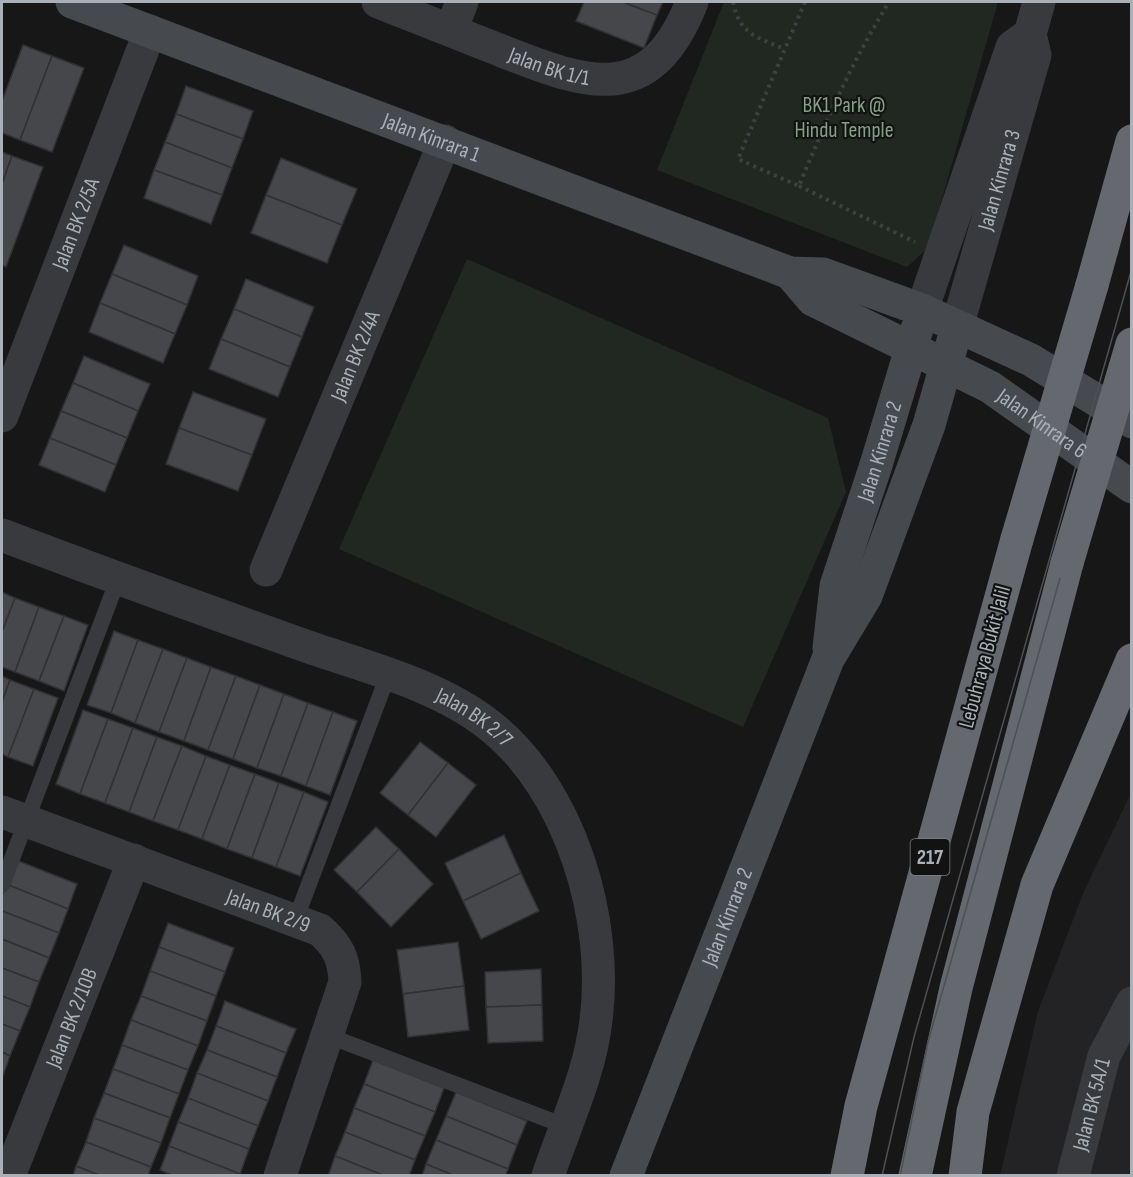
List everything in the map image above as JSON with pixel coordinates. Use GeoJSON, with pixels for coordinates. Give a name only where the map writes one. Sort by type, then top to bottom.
{"type":"FeatureCollection","features":[{"type":"Feature","properties":{"kind":"highway","name":"Lebuhraya Bukit Jalil"},"geometry":{"type":"LineString","coordinates":[[848,1176],[861,1106],[1017,539],[1092,285],[1131,141]]}},
{"type":"Feature","properties":{"kind":"highway"},"geometry":{"type":"LineString","coordinates":[[915,1176],[956,988],[1067,563],[1131,344]]}},
{"type":"Feature","properties":{"kind":"highway"},"geometry":{"type":"LineString","coordinates":[[965,1176],[973,1112],[1037,885],[1131,660]]}},
{"type":"Feature","properties":{"kind":"highway"},"geometry":{"type":"LineString","coordinates":[[1090,756],[1131,711]]}},
{"type":"Feature","properties":{"kind":"street","name":"Jalan Kinrara 1"},"geometry":{"type":"LineString","coordinates":[[72,2],[790,273],[823,274],[922,310]]}},
{"type":"Feature","properties":{"kind":"street","name":"Jalan BK 1/1"},"geometry":{"type":"LineString","coordinates":[[378,2],[456,16],[558,73],[591,81],[622,78],[647,66],[668,49],[683,24],[692,2]]}},
{"type":"Feature","properties":{"kind":"street","name":"Jalan Kinrara 3"},"geometry":{"type":"LineString","coordinates":[[957,327],[1035,55],[1030,34],[1039,2]]}},
{"type":"Feature","properties":{"kind":"street","name":"Jalan BK 2/5A"},"geometry":{"type":"LineString","coordinates":[[2,416],[150,31]]}},
{"type":"Feature","properties":{"kind":"street","name":"Jalan Kinrara 3"},"geometry":{"type":"LineString","coordinates":[[922,310],[1012,47],[1030,34]]}},
{"type":"Feature","properties":{"kind":"street","name":"Jalan BK 2/4A"},"geometry":{"type":"LineString","coordinates":[[266,570],[445,141]]}},
{"type":"Feature","properties":{"kind":"street","name":"Jalan Kinrara 1"},"geometry":{"type":"LineString","coordinates":[[790,273],[813,300],[910,350]]}},
{"type":"Feature","properties":{"kind":"street","name":"Jalan Kinrara 6"},"geometry":{"type":"LineString","coordinates":[[922,310],[1031,360],[1131,422]]}},
{"type":"Feature","properties":{"kind":"street","name":"Jalan Kinrara 2"},"geometry":{"type":"LineString","coordinates":[[828,659],[836,586],[922,310]]}},
{"type":"Feature","properties":{"kind":"street","name":"Jalan Kinrara 2"},"geometry":{"type":"LineString","coordinates":[[626,1176],[828,659],[866,596],[913,470],[957,327]]}},
{"type":"Feature","properties":{"kind":"street","name":"Jalan Kinrara 6"},"geometry":{"type":"LineString","coordinates":[[910,350],[990,387],[1131,487]]}},
{"type":"Feature","properties":{"kind":"street","name":"Jalan BK 2/7"},"geometry":{"type":"LineString","coordinates":[[2,535],[118,579],[388,675],[455,703],[490,726],[517,752],[539,782],[561,819],[577,857],[596,931],[599,977],[596,1022],[585,1073],[548,1176]]}},
{"type":"Feature","properties":{"kind":"street","name":"Jalan BK 2/9"},"geometry":{"type":"LineString","coordinates":[[14,817],[320,930],[336,944],[345,963],[345,982],[329,1036],[280,1176]]}},
{"type":"Feature","properties":{"kind":"street","name":"Jalan BK 2/10B"},"geometry":{"type":"LineString","coordinates":[[9,1176],[134,860]]}},
{"type":"Feature","properties":{"kind":"street","name":"Jalan BK 5A/1"},"geometry":{"type":"LineString","coordinates":[[1072,1176],[1104,1056],[1131,1003]]}},
{"type":"Feature","properties":{"kind":"lane"},"geometry":{"type":"LineString","coordinates":[[2,885],[14,817],[118,579]]}},
{"type":"Feature","properties":{"kind":"lane"},"geometry":{"type":"LineString","coordinates":[[295,921],[388,675]]}},
{"type":"Feature","properties":{"kind":"lane"},"geometry":{"type":"LineString","coordinates":[[329,1036],[565,1126]]}},
{"type":"Feature","properties":{"kind":"path"},"geometry":{"type":"LineString","coordinates":[[733,2],[740,22],[749,34],[785,49]]}},
{"type":"Feature","properties":{"kind":"path"},"geometry":{"type":"LineString","coordinates":[[805,2],[738,159],[800,186],[917,243]]}},
{"type":"Feature","properties":{"kind":"path"},"geometry":{"type":"LineString","coordinates":[[800,186],[825,124],[868,36],[889,2]]}},
{"type":"Feature","properties":{"kind":"shaded area"},"geometry":{"type":"Polygon","coordinates":[[[1131,793],[1131,1175],[1000,1176],[1038,1011],[1084,891],[1131,793]]]}},
{"type":"Feature","properties":{"kind":"green space","name":"BK1 Park @ Hindu Temple"},"geometry":{"type":"Polygon","coordinates":[[[724,2],[998,2],[928,248],[907,267],[657,170],[724,2]]]}},
{"type":"Feature","properties":{"kind":"green space"},"geometry":{"type":"Polygon","coordinates":[[[467,259],[828,418],[846,492],[743,727],[339,549],[467,259]]]}},
{"type":"Feature","properties":{"kind":"building"},"geometry":{"type":"Polygon","coordinates":[[[584,2],[623,2],[657,15],[644,48],[576,21],[584,2]]]}},
{"type":"Feature","properties":{"kind":"building"},"geometry":{"type":"Polygon","coordinates":[[[623,2],[663,2],[657,15],[623,2]]]}},
{"type":"Feature","properties":{"kind":"building"},"geometry":{"type":"Polygon","coordinates":[[[23,45],[52,56],[20,140],[2,133],[2,101],[23,45]]]}},
{"type":"Feature","properties":{"kind":"building"},"geometry":{"type":"Polygon","coordinates":[[[52,56],[84,68],[52,152],[20,140],[52,56]]]}},
{"type":"Feature","properties":{"kind":"building"},"geometry":{"type":"Polygon","coordinates":[[[186,86],[253,111],[243,139],[176,114],[186,86]]]}},
{"type":"Feature","properties":{"kind":"building"},"geometry":{"type":"Polygon","coordinates":[[[176,114],[243,139],[232,168],[165,142],[176,114]]]}},
{"type":"Feature","properties":{"kind":"building"},"geometry":{"type":"Polygon","coordinates":[[[165,142],[232,168],[222,195],[154,170],[165,142]]]}},
{"type":"Feature","properties":{"kind":"building"},"geometry":{"type":"Polygon","coordinates":[[[2,152],[12,156],[2,184],[2,152]]]}},
{"type":"Feature","properties":{"kind":"building"},"geometry":{"type":"Polygon","coordinates":[[[12,156],[43,167],[6,267],[2,265],[2,184],[12,156]]]}},
{"type":"Feature","properties":{"kind":"building"},"geometry":{"type":"Polygon","coordinates":[[[281,158],[357,189],[342,225],[266,195],[281,158]]]}},
{"type":"Feature","properties":{"kind":"building"},"geometry":{"type":"Polygon","coordinates":[[[154,170],[222,195],[211,224],[144,198],[154,170]]]}},
{"type":"Feature","properties":{"kind":"building"},"geometry":{"type":"Polygon","coordinates":[[[266,195],[342,225],[327,263],[251,233],[266,195]]]}},
{"type":"Feature","properties":{"kind":"building"},"geometry":{"type":"Polygon","coordinates":[[[124,245],[198,276],[187,305],[112,274],[124,245]]]}},
{"type":"Feature","properties":{"kind":"building"},"geometry":{"type":"Polygon","coordinates":[[[112,274],[187,305],[175,334],[100,303],[112,274]]]}},
{"type":"Feature","properties":{"kind":"building"},"geometry":{"type":"Polygon","coordinates":[[[246,279],[314,307],[302,337],[234,309],[246,279]]]}},
{"type":"Feature","properties":{"kind":"building"},"geometry":{"type":"Polygon","coordinates":[[[100,303],[175,334],[163,363],[89,332],[100,303]]]}},
{"type":"Feature","properties":{"kind":"building"},"geometry":{"type":"Polygon","coordinates":[[[234,309],[302,337],[290,367],[221,339],[234,309]]]}},
{"type":"Feature","properties":{"kind":"building"},"geometry":{"type":"Polygon","coordinates":[[[221,339],[290,367],[278,397],[209,369],[221,339]]]}},
{"type":"Feature","properties":{"kind":"building"},"geometry":{"type":"Polygon","coordinates":[[[84,356],[150,384],[138,411],[73,383],[84,356]]]}},
{"type":"Feature","properties":{"kind":"building"},"geometry":{"type":"Polygon","coordinates":[[[73,383],[138,411],[127,438],[61,411],[73,383]]]}},
{"type":"Feature","properties":{"kind":"building"},"geometry":{"type":"Polygon","coordinates":[[[193,392],[266,419],[252,455],[179,428],[193,392]]]}},
{"type":"Feature","properties":{"kind":"building"},"geometry":{"type":"Polygon","coordinates":[[[61,411],[127,438],[116,465],[50,438],[61,411]]]}},
{"type":"Feature","properties":{"kind":"building"},"geometry":{"type":"Polygon","coordinates":[[[179,428],[252,455],[238,491],[166,464],[179,428]]]}},
{"type":"Feature","properties":{"kind":"building"},"geometry":{"type":"Polygon","coordinates":[[[50,438],[116,465],[105,492],[39,465],[50,438]]]}},
{"type":"Feature","properties":{"kind":"building"},"geometry":{"type":"Polygon","coordinates":[[[2,592],[15,598],[2,632],[2,592]]]}},
{"type":"Feature","properties":{"kind":"building"},"geometry":{"type":"Polygon","coordinates":[[[15,598],[39,607],[15,672],[2,667],[2,632],[15,598]]]}},
{"type":"Feature","properties":{"kind":"building"},"geometry":{"type":"Polygon","coordinates":[[[39,607],[64,616],[39,681],[15,672],[39,607]]]}},
{"type":"Feature","properties":{"kind":"building"},"geometry":{"type":"Polygon","coordinates":[[[64,616],[88,625],[64,691],[39,681],[64,616]]]}},
{"type":"Feature","properties":{"kind":"building"},"geometry":{"type":"Polygon","coordinates":[[[114,631],[138,640],[111,713],[87,705],[114,631]]]}},
{"type":"Feature","properties":{"kind":"building"},"geometry":{"type":"Polygon","coordinates":[[[138,640],[163,649],[135,723],[111,713],[138,640]]]}},
{"type":"Feature","properties":{"kind":"building"},"geometry":{"type":"Polygon","coordinates":[[[163,649],[187,658],[159,732],[135,723],[163,649]]]}},
{"type":"Feature","properties":{"kind":"building"},"geometry":{"type":"Polygon","coordinates":[[[187,658],[211,667],[184,741],[159,732],[187,658]]]}},
{"type":"Feature","properties":{"kind":"building"},"geometry":{"type":"Polygon","coordinates":[[[211,667],[236,676],[208,750],[184,741],[211,667]]]}},
{"type":"Feature","properties":{"kind":"building"},"geometry":{"type":"Polygon","coordinates":[[[2,676],[10,680],[2,702],[2,676]]]}},
{"type":"Feature","properties":{"kind":"building"},"geometry":{"type":"Polygon","coordinates":[[[236,676],[260,685],[233,759],[208,750],[236,676]]]}},
{"type":"Feature","properties":{"kind":"building"},"geometry":{"type":"Polygon","coordinates":[[[10,680],[34,689],[8,757],[2,754],[2,702],[10,680]]]}},
{"type":"Feature","properties":{"kind":"building"},"geometry":{"type":"Polygon","coordinates":[[[260,685],[284,694],[257,768],[233,759],[260,685]]]}},
{"type":"Feature","properties":{"kind":"building"},"geometry":{"type":"Polygon","coordinates":[[[34,689],[58,698],[33,766],[8,757],[34,689]]]}},
{"type":"Feature","properties":{"kind":"building"},"geometry":{"type":"Polygon","coordinates":[[[284,694],[308,703],[281,776],[257,768],[284,694]]]}},
{"type":"Feature","properties":{"kind":"building"},"geometry":{"type":"Polygon","coordinates":[[[308,703],[333,712],[306,786],[281,776],[308,703]]]}},
{"type":"Feature","properties":{"kind":"building"},"geometry":{"type":"Polygon","coordinates":[[[83,710],[108,719],[80,794],[56,784],[83,710]]]}},
{"type":"Feature","properties":{"kind":"building"},"geometry":{"type":"Polygon","coordinates":[[[333,712],[357,721],[330,795],[306,786],[333,712]]]}},
{"type":"Feature","properties":{"kind":"building"},"geometry":{"type":"Polygon","coordinates":[[[108,719],[133,728],[105,803],[80,794],[108,719]]]}},
{"type":"Feature","properties":{"kind":"building"},"geometry":{"type":"Polygon","coordinates":[[[133,728],[157,737],[129,812],[105,803],[133,728]]]}},
{"type":"Feature","properties":{"kind":"building"},"geometry":{"type":"Polygon","coordinates":[[[157,737],[182,746],[153,821],[129,812],[157,737]]]}},
{"type":"Feature","properties":{"kind":"building"},"geometry":{"type":"Polygon","coordinates":[[[420,742],[448,763],[408,815],[380,793],[420,742]]]}},
{"type":"Feature","properties":{"kind":"building"},"geometry":{"type":"Polygon","coordinates":[[[182,746],[206,756],[178,830],[153,821],[182,746]]]}},
{"type":"Feature","properties":{"kind":"building"},"geometry":{"type":"Polygon","coordinates":[[[206,756],[230,765],[202,839],[178,830],[206,756]]]}},
{"type":"Feature","properties":{"kind":"building"},"geometry":{"type":"Polygon","coordinates":[[[448,763],[476,785],[436,837],[408,815],[448,763]]]}},
{"type":"Feature","properties":{"kind":"building"},"geometry":{"type":"Polygon","coordinates":[[[230,765],[255,774],[227,849],[202,839],[230,765]]]}},
{"type":"Feature","properties":{"kind":"building"},"geometry":{"type":"Polygon","coordinates":[[[255,774],[279,783],[252,858],[227,849],[255,774]]]}},
{"type":"Feature","properties":{"kind":"building"},"geometry":{"type":"Polygon","coordinates":[[[279,783],[304,792],[276,867],[252,858],[279,783]]]}},
{"type":"Feature","properties":{"kind":"building"},"geometry":{"type":"Polygon","coordinates":[[[304,792],[328,802],[300,876],[276,867],[304,792]]]}},
{"type":"Feature","properties":{"kind":"building"},"geometry":{"type":"Polygon","coordinates":[[[376,827],[399,849],[357,892],[334,870],[376,827]]]}},
{"type":"Feature","properties":{"kind":"building"},"geometry":{"type":"Polygon","coordinates":[[[504,835],[521,873],[463,901],[445,863],[504,835]]]}},
{"type":"Feature","properties":{"kind":"building"},"geometry":{"type":"Polygon","coordinates":[[[399,849],[433,884],[391,927],[357,892],[399,849]]]}},
{"type":"Feature","properties":{"kind":"building"},"geometry":{"type":"Polygon","coordinates":[[[16,860],[77,884],[68,909],[6,884],[16,860]]]}},
{"type":"Feature","properties":{"kind":"building"},"geometry":{"type":"Polygon","coordinates":[[[521,873],[539,911],[481,939],[463,901],[521,873]]]}},
{"type":"Feature","properties":{"kind":"building"},"geometry":{"type":"Polygon","coordinates":[[[6,884],[68,909],[59,933],[2,911],[2,896],[6,884]]]}},
{"type":"Feature","properties":{"kind":"building"},"geometry":{"type":"Polygon","coordinates":[[[2,911],[59,933],[49,958],[2,939],[2,911]]]}},
{"type":"Feature","properties":{"kind":"building"},"geometry":{"type":"Polygon","coordinates":[[[168,923],[234,948],[225,972],[159,947],[168,923]]]}},
{"type":"Feature","properties":{"kind":"building"},"geometry":{"type":"Polygon","coordinates":[[[2,939],[49,958],[39,982],[2,968],[2,939]]]}},
{"type":"Feature","properties":{"kind":"building"},"geometry":{"type":"Polygon","coordinates":[[[458,942],[464,986],[403,994],[397,950],[458,942]]]}},
{"type":"Feature","properties":{"kind":"building"},"geometry":{"type":"Polygon","coordinates":[[[159,947],[225,972],[216,996],[150,971],[159,947]]]}},
{"type":"Feature","properties":{"kind":"building"},"geometry":{"type":"Polygon","coordinates":[[[2,968],[39,982],[30,1007],[2,996],[2,968]]]}},
{"type":"Feature","properties":{"kind":"building"},"geometry":{"type":"Polygon","coordinates":[[[541,969],[542,1005],[486,1007],[485,972],[541,969]]]}},
{"type":"Feature","properties":{"kind":"building"},"geometry":{"type":"Polygon","coordinates":[[[150,971],[216,996],[207,1021],[141,996],[150,971]]]}},
{"type":"Feature","properties":{"kind":"building"},"geometry":{"type":"Polygon","coordinates":[[[464,986],[469,1030],[408,1037],[403,994],[464,986]]]}},
{"type":"Feature","properties":{"kind":"building"},"geometry":{"type":"Polygon","coordinates":[[[2,996],[30,1007],[20,1031],[2,1024],[2,996]]]}},
{"type":"Feature","properties":{"kind":"building"},"geometry":{"type":"Polygon","coordinates":[[[141,996],[207,1021],[198,1046],[131,1020],[141,996]]]}},
{"type":"Feature","properties":{"kind":"building"},"geometry":{"type":"Polygon","coordinates":[[[225,1001],[296,1029],[286,1053],[216,1026],[225,1001]]]}},
{"type":"Feature","properties":{"kind":"building"},"geometry":{"type":"Polygon","coordinates":[[[542,1005],[543,1041],[488,1043],[486,1007],[542,1005]]]}},
{"type":"Feature","properties":{"kind":"building"},"geometry":{"type":"Polygon","coordinates":[[[131,1020],[198,1046],[188,1070],[122,1045],[131,1020]]]}},
{"type":"Feature","properties":{"kind":"building"},"geometry":{"type":"Polygon","coordinates":[[[2,1024],[20,1031],[10,1056],[2,1052],[2,1024]]]}},
{"type":"Feature","properties":{"kind":"building"},"geometry":{"type":"Polygon","coordinates":[[[216,1026],[286,1053],[277,1077],[207,1050],[216,1026]]]}},
{"type":"Feature","properties":{"kind":"building"},"geometry":{"type":"Polygon","coordinates":[[[122,1045],[188,1070],[179,1094],[113,1069],[122,1045]]]}},
{"type":"Feature","properties":{"kind":"building"},"geometry":{"type":"Polygon","coordinates":[[[207,1050],[277,1077],[268,1101],[197,1073],[207,1050]]]}},
{"type":"Feature","properties":{"kind":"building"},"geometry":{"type":"Polygon","coordinates":[[[2,1052],[10,1056],[2,1079],[2,1052]]]}},
{"type":"Feature","properties":{"kind":"building"},"geometry":{"type":"Polygon","coordinates":[[[373,1060],[444,1088],[435,1112],[364,1084],[373,1060]]]}},
{"type":"Feature","properties":{"kind":"building"},"geometry":{"type":"Polygon","coordinates":[[[113,1069],[179,1094],[170,1118],[104,1093],[113,1069]]]}},
{"type":"Feature","properties":{"kind":"building"},"geometry":{"type":"Polygon","coordinates":[[[197,1073],[268,1101],[258,1126],[188,1098],[197,1073]]]}},
{"type":"Feature","properties":{"kind":"building"},"geometry":{"type":"Polygon","coordinates":[[[364,1084],[435,1112],[425,1136],[354,1108],[364,1084]]]}},
{"type":"Feature","properties":{"kind":"building"},"geometry":{"type":"Polygon","coordinates":[[[456,1092],[527,1121],[517,1145],[446,1116],[456,1092]]]}},
{"type":"Feature","properties":{"kind":"building"},"geometry":{"type":"Polygon","coordinates":[[[104,1093],[170,1118],[161,1143],[94,1118],[104,1093]]]}},
{"type":"Feature","properties":{"kind":"building"},"geometry":{"type":"Polygon","coordinates":[[[188,1098],[258,1126],[249,1149],[178,1122],[188,1098]]]}},
{"type":"Feature","properties":{"kind":"building"},"geometry":{"type":"Polygon","coordinates":[[[354,1108],[425,1136],[415,1160],[345,1132],[354,1108]]]}},
{"type":"Feature","properties":{"kind":"building"},"geometry":{"type":"Polygon","coordinates":[[[446,1116],[517,1145],[508,1169],[436,1140],[446,1116]]]}},
{"type":"Feature","properties":{"kind":"building"},"geometry":{"type":"Polygon","coordinates":[[[94,1118],[161,1143],[151,1167],[86,1142],[94,1118]]]}},
{"type":"Feature","properties":{"kind":"building"},"geometry":{"type":"Polygon","coordinates":[[[178,1122],[249,1149],[240,1174],[169,1146],[178,1122]]]}},
{"type":"Feature","properties":{"kind":"building"},"geometry":{"type":"Polygon","coordinates":[[[345,1132],[415,1160],[409,1176],[385,1176],[335,1156],[345,1132]]]}},
{"type":"Feature","properties":{"kind":"building"},"geometry":{"type":"Polygon","coordinates":[[[436,1140],[508,1169],[505,1176],[455,1176],[426,1164],[436,1140]]]}},
{"type":"Feature","properties":{"kind":"building"},"geometry":{"type":"Polygon","coordinates":[[[86,1142],[151,1167],[148,1176],[101,1176],[76,1166],[86,1142]]]}},
{"type":"Feature","properties":{"kind":"building"},"geometry":{"type":"Polygon","coordinates":[[[169,1146],[240,1174],[239,1176],[174,1176],[160,1170],[169,1146]]]}},
{"type":"Feature","properties":{"kind":"building"},"geometry":{"type":"Polygon","coordinates":[[[335,1156],[385,1176],[328,1176],[335,1156]]]}},
{"type":"Feature","properties":{"kind":"building"},"geometry":{"type":"Polygon","coordinates":[[[426,1164],[455,1176],[422,1176],[426,1164]]]}},
{"type":"Feature","properties":{"kind":"building"},"geometry":{"type":"Polygon","coordinates":[[[76,1166],[101,1176],[73,1176],[76,1166]]]}},
{"type":"Feature","properties":{"kind":"tram line"},"geometry":{"type":"LineString","coordinates":[[882,1176],[914,1037],[1132,268]]}},
{"type":"Feature","properties":{"kind":"tram line"},"geometry":{"type":"LineString","coordinates":[[900,1176],[928,1042],[1132,325]]}}]}
